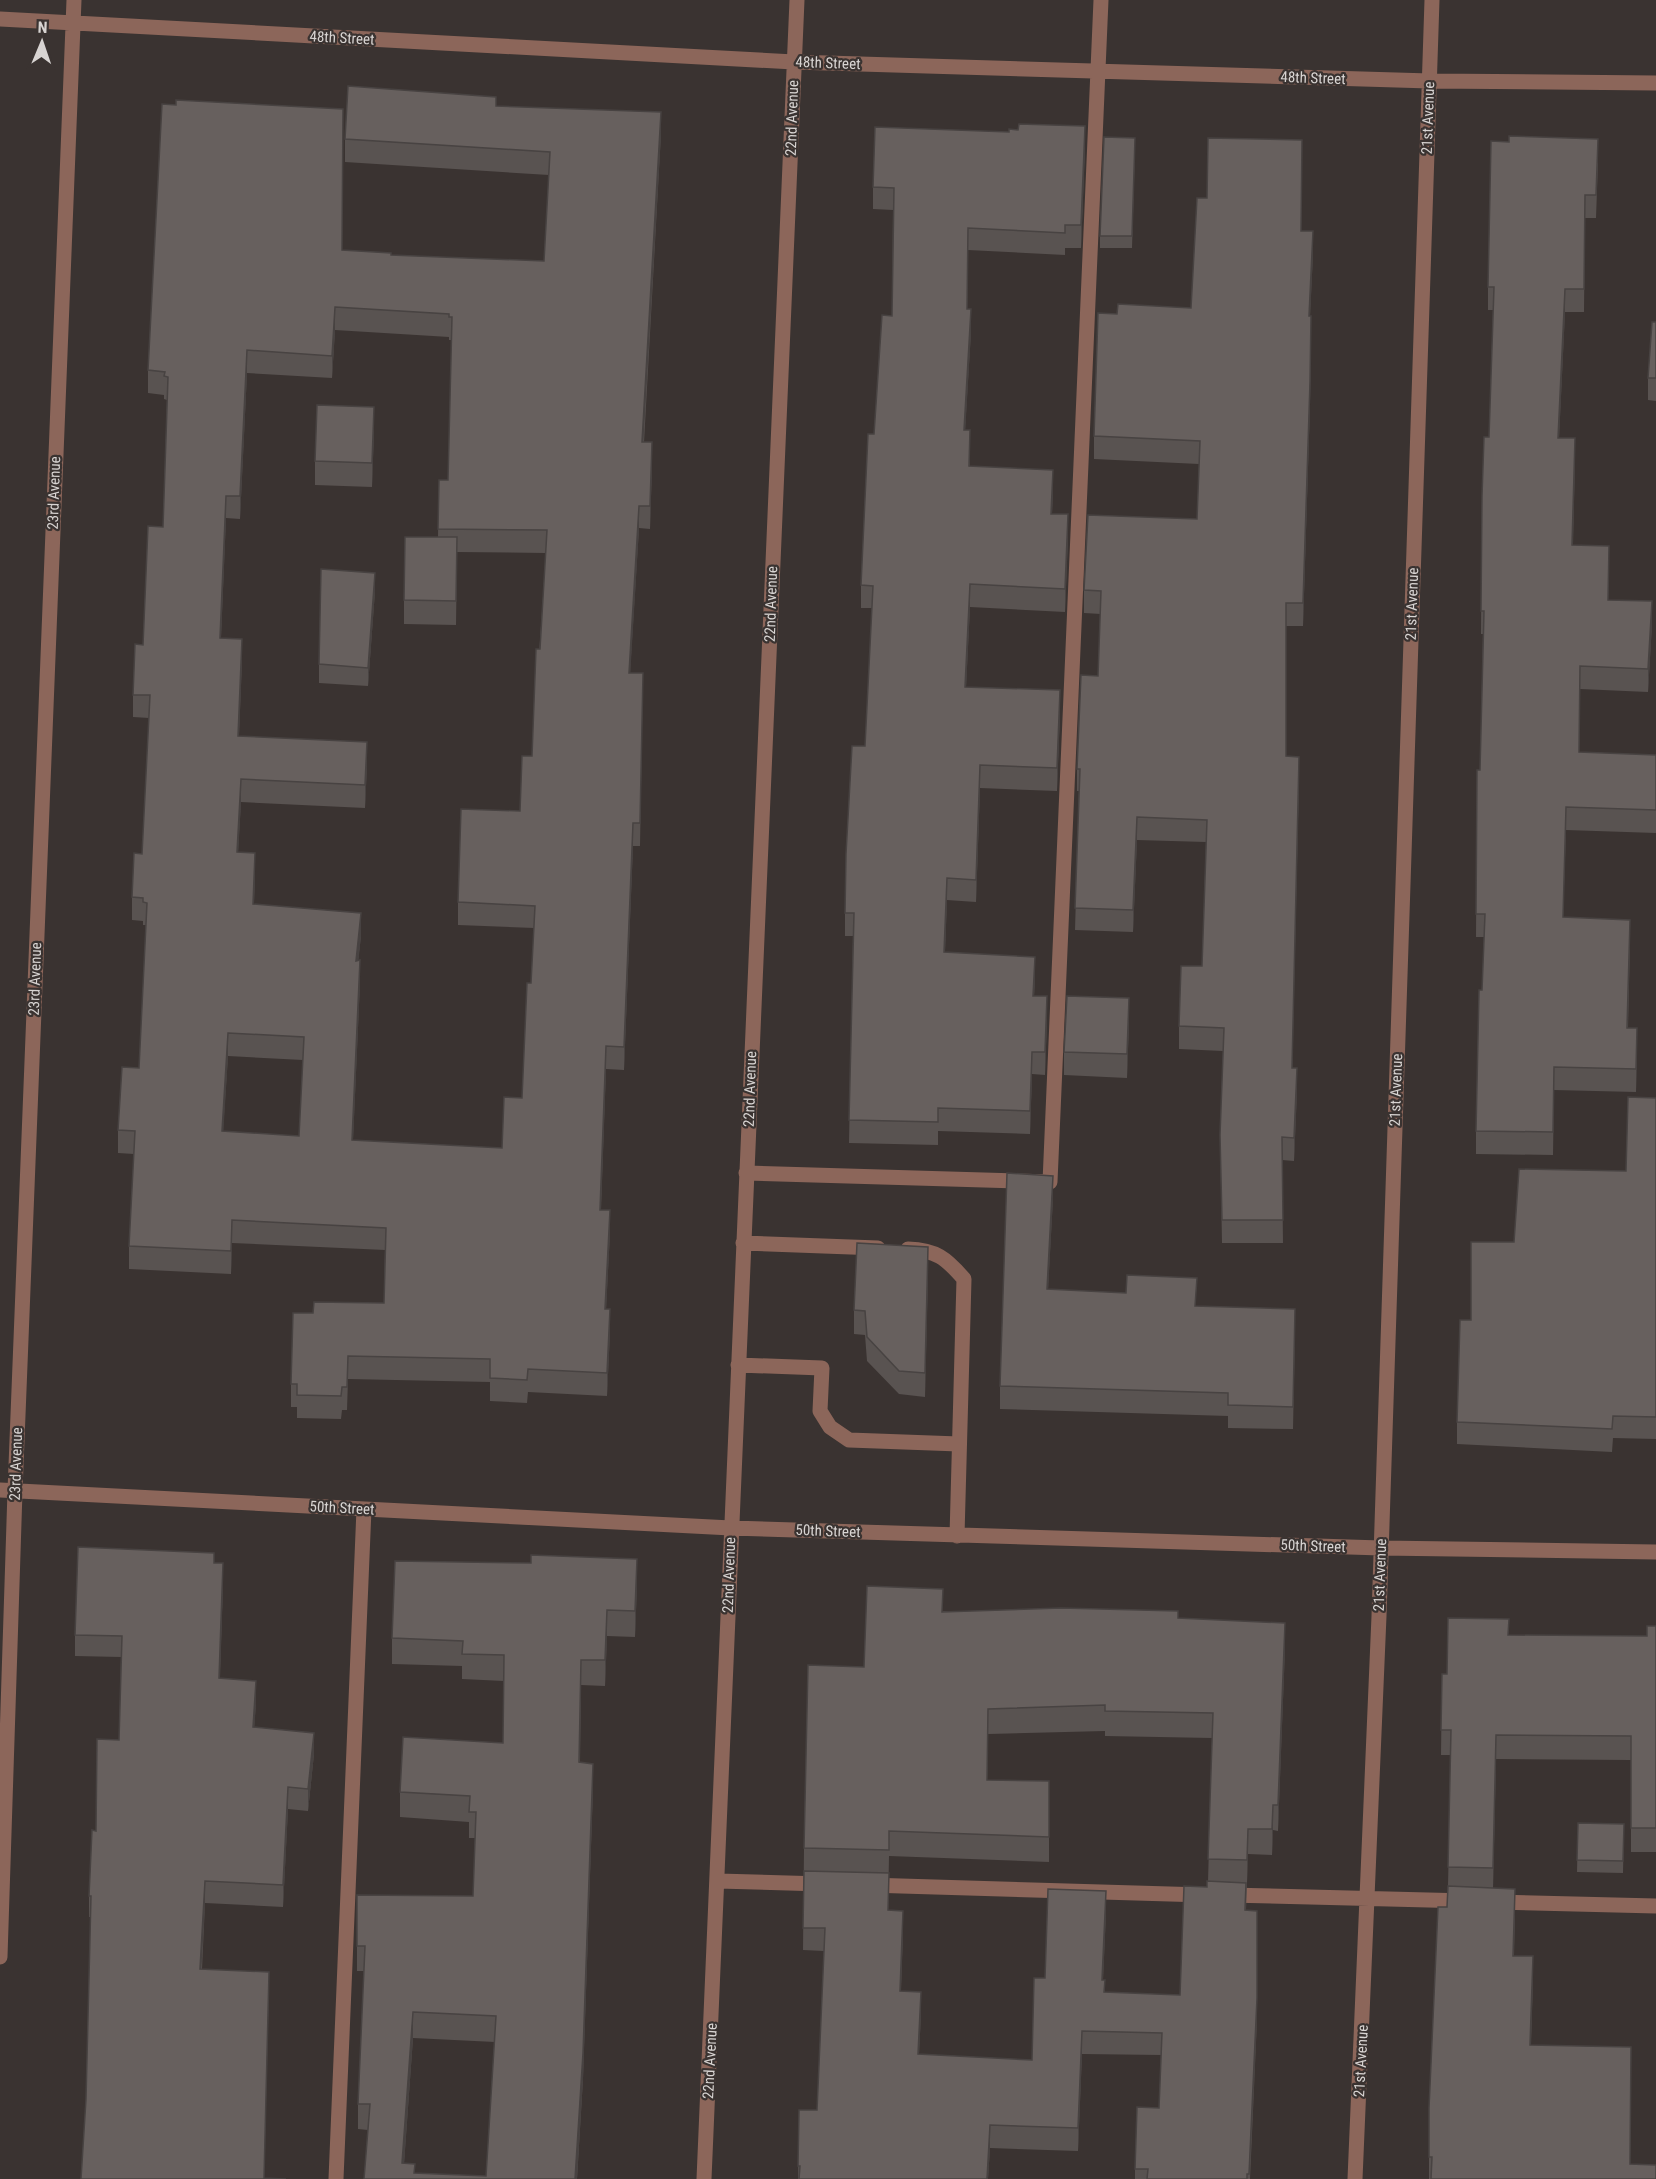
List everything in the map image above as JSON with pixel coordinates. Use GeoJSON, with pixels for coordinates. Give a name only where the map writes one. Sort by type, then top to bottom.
{"type":"FeatureCollection","features":[{"type":"Feature","properties":{"kind":"street","name":"23rd Avenue"},"geometry":{"type":"LineString","coordinates":[[0,1957],[8,1490],[74,0]]}},
{"type":"Feature","properties":{"kind":"street","name":"22nd Avenue"},"geometry":{"type":"LineString","coordinates":[[704,2179],[796,0]]}},
{"type":"Feature","properties":{"kind":"street"},"geometry":{"type":"LineString","coordinates":[[746,1173],[1050,1182],[1101,0]]}},
{"type":"Feature","properties":{"kind":"street","name":"21st Avenue"},"geometry":{"type":"LineString","coordinates":[[1355,2179],[1381,1548],[1432,0]]}},
{"type":"Feature","properties":{"kind":"street","name":"48th Street"},"geometry":{"type":"LineString","coordinates":[[0,19],[794,62],[1430,81],[1656,82]]}},
{"type":"Feature","properties":{"kind":"street"},"geometry":{"type":"LineString","coordinates":[[743,1243],[928,1250],[948,1261],[964,1279],[957,1536]]}},
{"type":"Feature","properties":{"kind":"street"},"geometry":{"type":"LineString","coordinates":[[738,1365],[822,1368],[820,1411],[830,1427],[849,1440],[959,1444]]}},
{"type":"Feature","properties":{"kind":"street","name":"50th Street"},"geometry":{"type":"LineString","coordinates":[[8,1490],[731,1528],[1381,1548],[1656,1552]]}},
{"type":"Feature","properties":{"kind":"street"},"geometry":{"type":"LineString","coordinates":[[336,2179],[364,1509]]}},
{"type":"Feature","properties":{"kind":"street"},"geometry":{"type":"LineString","coordinates":[[718,1881],[1656,1905]]}},
{"type":"Feature","properties":{"kind":"building"},"geometry":{"type":"Polygon","coordinates":[[[348,86],[496,97],[496,106],[661,112],[642,442],[652,442],[650,506],[639,506],[629,673],[643,673],[640,823],[633,823],[624,1047],[606,1046],[600,1210],[610,1210],[605,1309],[610,1309],[607,1373],[528,1369],[527,1380],[490,1378],[490,1359],[348,1356],[347,1387],[342,1387],[341,1396],[297,1395],[297,1384],[291,1384],[293,1313],[313,1313],[314,1302],[384,1303],[386,1228],[232,1220],[231,1251],[129,1246],[135,1131],[118,1130],[122,1067],[139,1068],[147,903],[143,902],[143,898],[132,897],[134,853],[142,854],[150,695],[133,695],[135,644],[143,645],[148,526],[163,527],[168,377],[164,376],[165,372],[148,370],[162,104],[176,105],[176,100],[343,109],[342,250],[391,253],[391,255],[544,261],[550,152],[345,139],[348,86]],[[335,307],[332,356],[247,350],[240,496],[226,496],[220,638],[242,639],[238,736],[367,742],[365,785],[241,779],[237,852],[255,853],[253,904],[361,913],[356,961],[360,960],[352,1140],[502,1148],[504,1097],[522,1098],[527,983],[531,983],[535,906],[458,902],[461,809],[520,811],[522,756],[532,756],[536,649],[540,649],[547,530],[438,529],[439,480],[448,480],[452,317],[449,317],[449,314],[335,307]],[[228,1033],[222,1131],[299,1136],[304,1037],[228,1033]]]}},
{"type":"Feature","properties":{"kind":"building"},"geometry":{"type":"Polygon","coordinates":[[[1019,124],[1085,126],[1081,225],[1065,225],[1065,233],[968,228],[967,309],[971,309],[964,430],[970,430],[969,466],[1053,470],[1051,514],[1068,514],[1065,589],[970,584],[965,687],[1060,690],[1057,768],[980,765],[976,880],[947,878],[944,952],[1035,957],[1033,996],[1047,996],[1045,1052],[1032,1052],[1030,1111],[938,1108],[938,1122],[849,1120],[854,913],[845,913],[846,854],[852,746],[865,746],[873,586],[861,585],[868,434],[874,434],[882,315],[892,316],[894,188],[873,187],[875,127],[1009,132],[1009,129],[1018,130],[1019,124]]]}},
{"type":"Feature","properties":{"kind":"building"},"geometry":{"type":"Polygon","coordinates":[[[1509,136],[1598,139],[1596,195],[1585,195],[1584,289],[1565,289],[1558,438],[1575,438],[1572,545],[1609,546],[1608,600],[1652,601],[1648,669],[1580,666],[1579,752],[1656,755],[1656,810],[1566,807],[1563,917],[1630,920],[1627,1028],[1637,1028],[1636,1069],[1554,1067],[1553,1132],[1476,1131],[1479,990],[1482,990],[1485,914],[1476,914],[1477,770],[1480,770],[1484,611],[1481,611],[1484,437],[1489,437],[1494,287],[1488,287],[1491,141],[1509,142],[1509,136]]]}},
{"type":"Feature","properties":{"kind":"building"},"geometry":{"type":"Polygon","coordinates":[[[1104,137],[1135,138],[1132,236],[1100,236],[1104,137]]]}},
{"type":"Feature","properties":{"kind":"building"},"geometry":{"type":"Polygon","coordinates":[[[1208,138],[1302,140],[1301,231],[1313,231],[1303,603],[1286,603],[1286,756],[1299,757],[1292,1068],[1297,1068],[1294,1138],[1282,1137],[1283,1220],[1222,1220],[1220,1135],[1224,1028],[1179,1026],[1181,966],[1202,966],[1207,820],[1137,817],[1133,910],[1075,908],[1081,675],[1098,676],[1101,591],[1084,590],[1088,515],[1197,519],[1200,441],[1094,436],[1098,313],[1117,314],[1118,304],[1191,308],[1197,198],[1207,198],[1208,138]]]}},
{"type":"Feature","properties":{"kind":"building"},"geometry":{"type":"Polygon","coordinates":[[[1652,322],[1656,322],[1656,378],[1648,378],[1652,322]]]}},
{"type":"Feature","properties":{"kind":"building"},"geometry":{"type":"Polygon","coordinates":[[[317,405],[374,407],[372,463],[315,461],[317,405]]]}},
{"type":"Feature","properties":{"kind":"building"},"geometry":{"type":"Polygon","coordinates":[[[405,537],[457,537],[456,601],[404,600],[405,537]]]}},
{"type":"Feature","properties":{"kind":"building"},"geometry":{"type":"Polygon","coordinates":[[[321,569],[375,573],[368,668],[319,664],[321,569]]]}},
{"type":"Feature","properties":{"kind":"building"},"geometry":{"type":"Polygon","coordinates":[[[1067,996],[1129,998],[1127,1054],[1064,1052],[1067,996]]]}},
{"type":"Feature","properties":{"kind":"building"},"geometry":{"type":"Polygon","coordinates":[[[1628,1097],[1656,1098],[1656,1417],[1613,1416],[1612,1429],[1457,1422],[1460,1320],[1471,1320],[1471,1242],[1514,1242],[1519,1169],[1626,1171],[1628,1097]]]}},
{"type":"Feature","properties":{"kind":"building"},"geometry":{"type":"Polygon","coordinates":[[[1007,1173],[1053,1176],[1047,1289],[1126,1293],[1127,1275],[1197,1278],[1195,1306],[1295,1309],[1293,1407],[1228,1405],[1228,1393],[1000,1386],[1007,1173]]]}},
{"type":"Feature","properties":{"kind":"building"},"geometry":{"type":"Polygon","coordinates":[[[857,1243],[928,1247],[925,1373],[899,1371],[867,1337],[865,1311],[854,1310],[857,1243]]]}},
{"type":"Feature","properties":{"kind":"building"},"geometry":{"type":"Polygon","coordinates":[[[78,1547],[214,1553],[214,1563],[223,1563],[219,1678],[256,1681],[253,1727],[314,1733],[308,1789],[288,1787],[283,1885],[205,1881],[200,1969],[269,1972],[264,2178],[286,2179],[81,2179],[86,2099],[91,1896],[89,1896],[92,1830],[96,1831],[97,1739],[119,1740],[122,1636],[75,1635],[78,1547]]]}},
{"type":"Feature","properties":{"kind":"building"},"geometry":{"type":"Polygon","coordinates":[[[531,1555],[637,1559],[635,1611],[607,1610],[605,1660],[581,1660],[579,1762],[593,1764],[583,2053],[575,2179],[364,2179],[370,2104],[358,2104],[365,1946],[357,1946],[357,1895],[473,1896],[476,1812],[469,1812],[470,1796],[400,1792],[403,1737],[503,1743],[504,1655],[462,1654],[463,1641],[392,1638],[395,1561],[531,1563],[531,1555]],[[413,2012],[402,2163],[415,2164],[414,2173],[486,2176],[496,2016],[413,2012]]]}},
{"type":"Feature","properties":{"kind":"building"},"geometry":{"type":"Polygon","coordinates":[[[867,1586],[943,1589],[942,1612],[1061,1608],[1178,1611],[1178,1618],[1285,1623],[1278,1805],[1273,1805],[1272,1829],[1248,1829],[1247,1860],[1208,1859],[1213,1713],[1105,1711],[1105,1705],[988,1709],[987,1780],[1049,1781],[1049,1837],[889,1831],[889,1850],[804,1848],[808,1665],[864,1667],[867,1586]]]}},
{"type":"Feature","properties":{"kind":"building"},"geometry":{"type":"Polygon","coordinates":[[[1448,1618],[1509,1619],[1508,1635],[1647,1636],[1647,1626],[1656,1626],[1656,1828],[1631,1828],[1631,1736],[1496,1735],[1493,1868],[1448,1867],[1451,1730],[1441,1730],[1442,1674],[1447,1674],[1448,1618]]]}},
{"type":"Feature","properties":{"kind":"building"},"geometry":{"type":"Polygon","coordinates":[[[1578,1823],[1624,1824],[1623,1861],[1577,1860],[1578,1823]]]}},
{"type":"Feature","properties":{"kind":"building"},"geometry":{"type":"Polygon","coordinates":[[[804,1871],[889,1873],[888,1910],[903,1911],[900,1991],[921,1992],[918,2054],[1032,2060],[1034,1978],[1045,1978],[1048,1889],[1106,1891],[1102,1980],[1105,1980],[1104,1992],[1180,1995],[1184,1886],[1207,1887],[1207,1881],[1246,1883],[1245,1910],[1257,1911],[1257,1998],[1247,2179],[1147,2179],[1148,2169],[1135,2169],[1137,2107],[1159,2108],[1162,2033],[1082,2031],[1078,2128],[990,2125],[987,2179],[799,2179],[799,2110],[817,2110],[825,1928],[803,1928],[804,1871]]]}},
{"type":"Feature","properties":{"kind":"building"},"geometry":{"type":"Polygon","coordinates":[[[1448,1886],[1515,1889],[1513,1956],[1533,1956],[1530,2045],[1631,2047],[1630,2164],[1656,2165],[1656,2179],[1431,2179],[1429,2108],[1438,1907],[1447,1907],[1448,1886]]]}}]}
